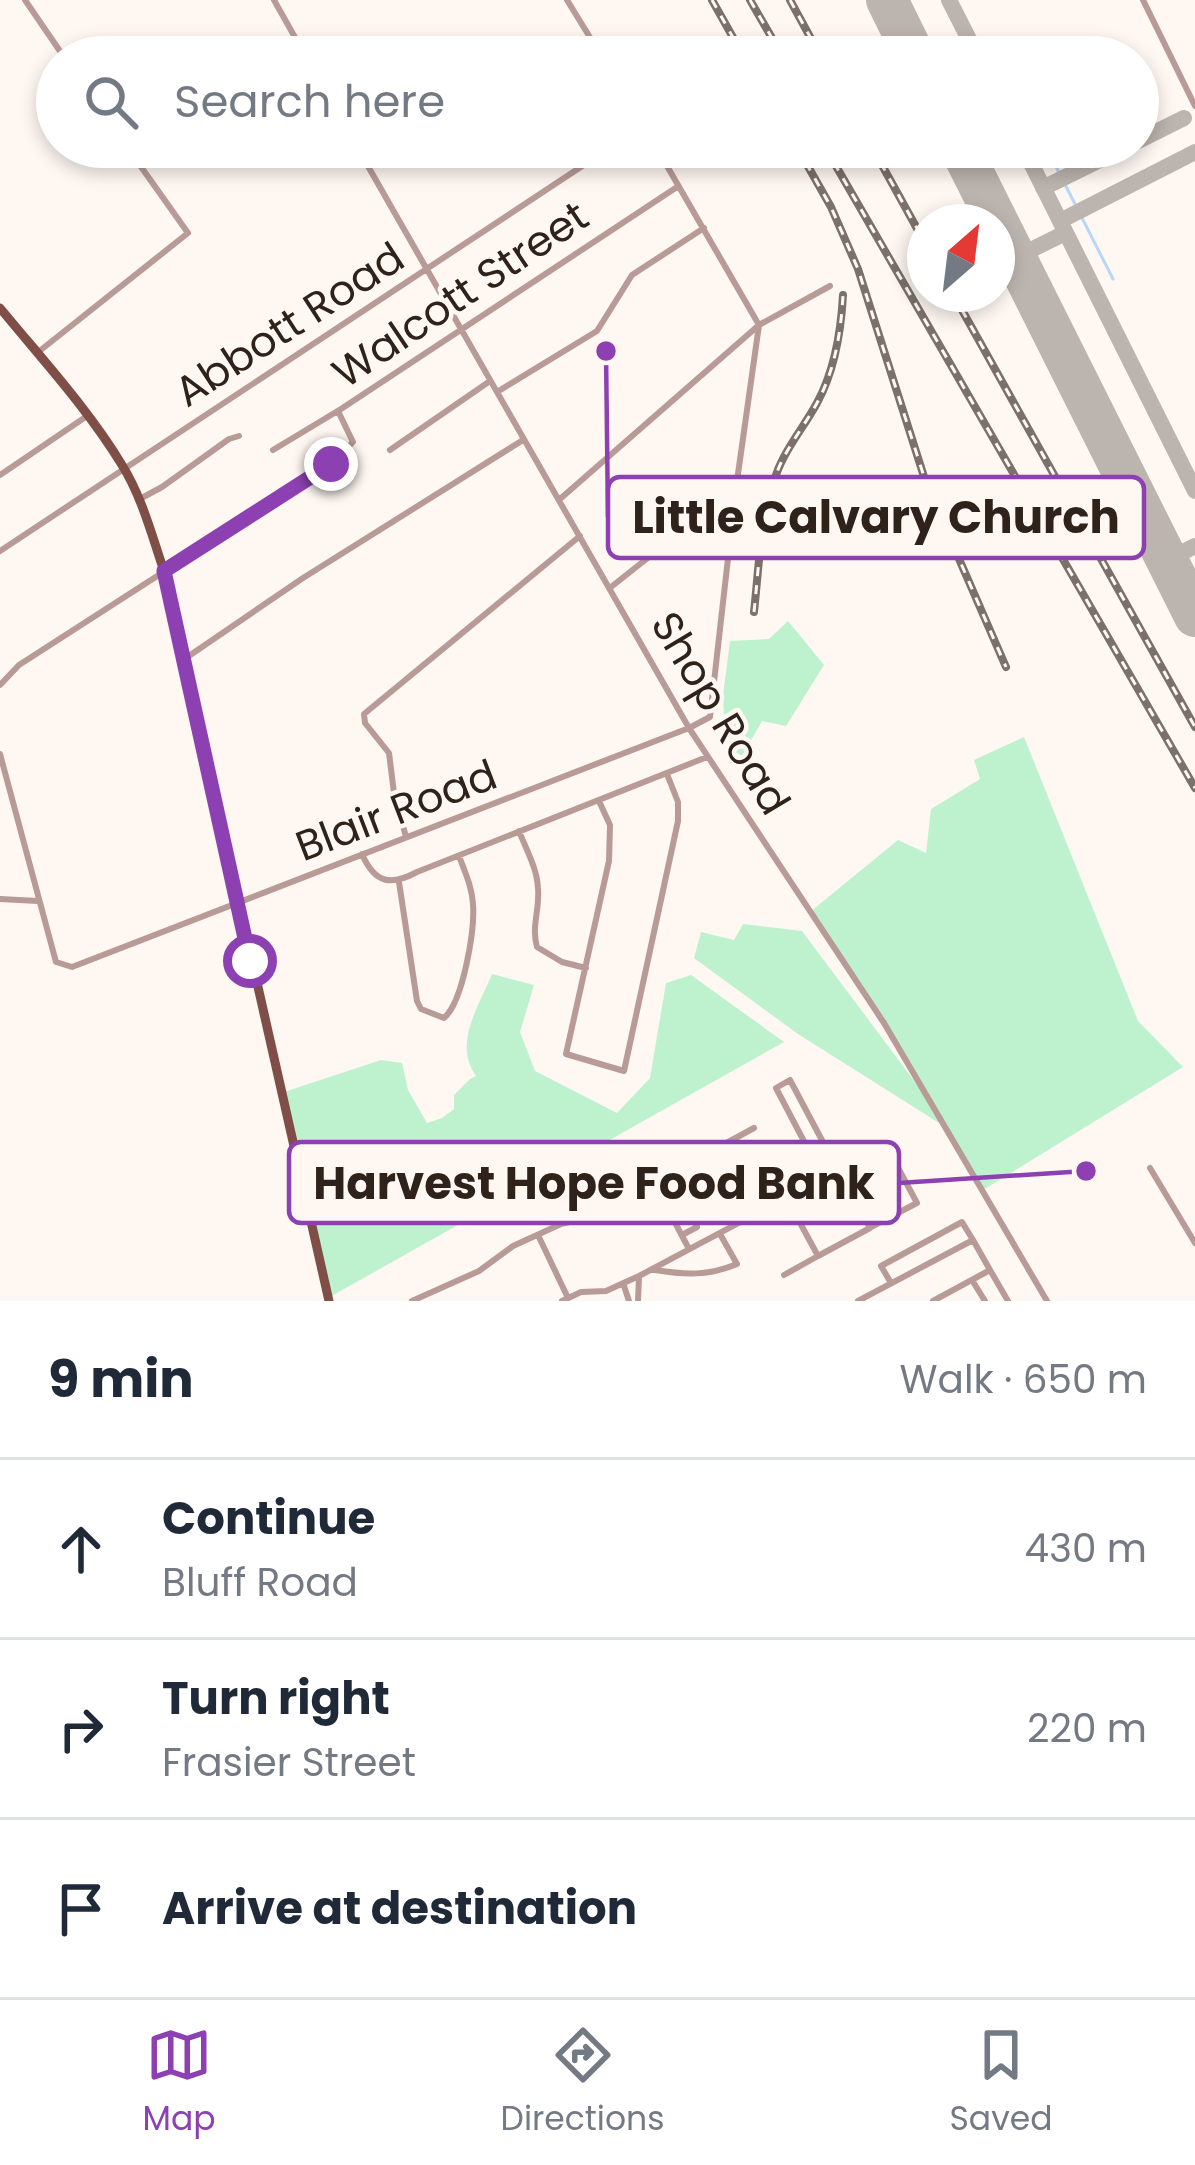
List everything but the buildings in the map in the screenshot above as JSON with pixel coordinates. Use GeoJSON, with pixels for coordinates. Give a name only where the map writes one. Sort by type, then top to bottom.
{"type":"FeatureCollection","features":[{"type":"Feature","properties":{"kind":"main road"},"geometry":{"type":"LineString","coordinates":[[0,308],[124,468],[164,571],[329,1301]]}},
{"type":"Feature","properties":{"kind":"street"},"geometry":{"type":"LineString","coordinates":[[25,0],[50,36]]}},
{"type":"Feature","properties":{"kind":"street"},"geometry":{"type":"LineString","coordinates":[[274,0],[294,36]]}},
{"type":"Feature","properties":{"kind":"street"},"geometry":{"type":"LineString","coordinates":[[567,0],[589,36]]}},
{"type":"Feature","properties":{"kind":"street"},"geometry":{"type":"LineString","coordinates":[[1143,0],[1195,106]]}},
{"type":"Feature","properties":{"kind":"street"},"geometry":{"type":"LineString","coordinates":[[37,353],[188,233],[143,168]]}},
{"type":"Feature","properties":{"kind":"street","name":"Shop Road"},"geometry":{"type":"LineString","coordinates":[[369,168],[689,728],[884,1023],[1047,1301]]}},
{"type":"Feature","properties":{"kind":"street","name":"Abbott Road"},"geometry":{"type":"LineString","coordinates":[[0,551],[579,168]]}},
{"type":"Feature","properties":{"kind":"street"},"geometry":{"type":"LineString","coordinates":[[668,168],[759,325],[710,717],[689,728]]}},
{"type":"Feature","properties":{"kind":"street","name":"Walcott Street"},"geometry":{"type":"LineString","coordinates":[[273,450],[678,186]]}},
{"type":"Feature","properties":{"kind":"street"},"geometry":{"type":"LineString","coordinates":[[497,392],[597,331],[632,275],[704,228]]}},
{"type":"Feature","properties":{"kind":"street"},"geometry":{"type":"LineString","coordinates":[[560,499],[759,325],[830,286]]}},
{"type":"Feature","properties":{"kind":"street"},"geometry":{"type":"LineString","coordinates":[[390,450],[490,381]]}},
{"type":"Feature","properties":{"kind":"street"},"geometry":{"type":"LineString","coordinates":[[0,685],[19,665],[331,464],[353,442],[338,411]]}},
{"type":"Feature","properties":{"kind":"street"},"geometry":{"type":"LineString","coordinates":[[0,475],[88,416]]}},
{"type":"Feature","properties":{"kind":"street"},"geometry":{"type":"LineString","coordinates":[[138,500],[239,436]]}},
{"type":"Feature","properties":{"kind":"street"},"geometry":{"type":"LineString","coordinates":[[184,660],[303,578],[523,440]]}},
{"type":"Feature","properties":{"kind":"street"},"geometry":{"type":"LineString","coordinates":[[611,587],[736,488]]}},
{"type":"Feature","properties":{"kind":"street"},"geometry":{"type":"LineString","coordinates":[[406,836],[389,753],[365,723],[364,713],[580,536]]}},
{"type":"Feature","properties":{"kind":"street","name":"Blair Road"},"geometry":{"type":"LineString","coordinates":[[40,901],[56,962],[72,968],[689,728]]}},
{"type":"Feature","properties":{"kind":"street"},"geometry":{"type":"LineString","coordinates":[[0,754],[40,901],[0,899]]}},
{"type":"Feature","properties":{"kind":"street"},"geometry":{"type":"LineString","coordinates":[[362,854],[376,875],[398,882],[707,757]]}},
{"type":"Feature","properties":{"kind":"street"},"geometry":{"type":"LineString","coordinates":[[599,801],[611,839],[566,1054],[624,1071],[678,821],[678,802],[667,774]]}},
{"type":"Feature","properties":{"kind":"street"},"geometry":{"type":"LineString","coordinates":[[0,795],[12,794]]}},
{"type":"Feature","properties":{"kind":"street"},"geometry":{"type":"LineString","coordinates":[[519,831],[536,872],[532,933],[537,947],[562,962],[586,968]]}},
{"type":"Feature","properties":{"kind":"street"},"geometry":{"type":"LineString","coordinates":[[398,882],[417,1001],[421,1009],[444,1018],[454,1007],[474,908],[459,856]]}},
{"type":"Feature","properties":{"kind":"street"},"geometry":{"type":"LineString","coordinates":[[833,1160],[818,1168],[776,1088],[790,1080],[870,1228]]}},
{"type":"Feature","properties":{"kind":"street"},"geometry":{"type":"LineString","coordinates":[[412,1301],[479,1271],[538,1234],[590,1217],[754,1128]]}},
{"type":"Feature","properties":{"kind":"street"},"geometry":{"type":"LineString","coordinates":[[735,1139],[766,1192],[748,1201]]}},
{"type":"Feature","properties":{"kind":"street"},"geometry":{"type":"LineString","coordinates":[[719,1147],[755,1214]]}},
{"type":"Feature","properties":{"kind":"street"},"geometry":{"type":"LineString","coordinates":[[784,1276],[917,1202],[895,1162],[847,1186]]}},
{"type":"Feature","properties":{"kind":"street"},"geometry":{"type":"LineString","coordinates":[[1150,1168],[1195,1243]]}},
{"type":"Feature","properties":{"kind":"street"},"geometry":{"type":"LineString","coordinates":[[538,1234],[565,1300],[581,1292],[606,1291],[639,1276],[838,1170]]}},
{"type":"Feature","properties":{"kind":"street"},"geometry":{"type":"LineString","coordinates":[[669,1174],[697,1227],[682,1235]]}},
{"type":"Feature","properties":{"kind":"street"},"geometry":{"type":"LineString","coordinates":[[653,1183],[688,1249]]}},
{"type":"Feature","properties":{"kind":"street"},"geometry":{"type":"LineString","coordinates":[[787,1197],[818,1256]]}},
{"type":"Feature","properties":{"kind":"street"},"geometry":{"type":"LineString","coordinates":[[891,1283],[881,1266],[962,1222],[1009,1301]]}},
{"type":"Feature","properties":{"kind":"street"},"geometry":{"type":"LineString","coordinates":[[652,1269],[713,1274],[737,1264],[720,1233]]}},
{"type":"Feature","properties":{"kind":"street"},"geometry":{"type":"LineString","coordinates":[[858,1301],[973,1240]]}},
{"type":"Feature","properties":{"kind":"street"},"geometry":{"type":"LineString","coordinates":[[933,1301],[989,1270]]}},
{"type":"Feature","properties":{"kind":"street"},"geometry":{"type":"LineString","coordinates":[[633,1301],[639,1276]]}},
{"type":"Feature","properties":{"kind":"street"},"geometry":{"type":"LineString","coordinates":[[972,1280],[985,1301]]}},
{"type":"Feature","properties":{"kind":"street"},"geometry":{"type":"LineString","coordinates":[[623,1283],[633,1301]]}},
{"type":"Feature","properties":{"kind":"street"},"geometry":{"type":"LineString","coordinates":[[439,1289],[444,1301]]}},
{"type":"Feature","properties":{"kind":"green space"},"geometry":{"type":"Polygon","coordinates":[[[788,621],[824,665],[786,726],[762,721],[742,756],[725,746],[723,695],[730,641],[769,639],[788,621]]]}},
{"type":"Feature","properties":{"kind":"green space"},"geometry":{"type":"Polygon","coordinates":[[[1024,737],[1138,1021],[1183,1067],[983,1190],[947,1128],[798,1034],[694,958],[701,932],[734,940],[743,924],[802,931],[933,1106],[810,912],[898,840],[926,853],[931,809],[980,779],[974,760],[1024,737]]]}},
{"type":"Feature","properties":{"kind":"green space"},"geometry":{"type":"Polygon","coordinates":[[[492,974],[534,985],[520,1032],[535,1071],[617,1113],[650,1078],[666,983],[691,975],[784,1042],[328,1298],[281,1093],[381,1060],[402,1063],[408,1090],[427,1123],[442,1118],[454,1109],[454,1095],[476,1076],[467,1038],[492,974]]]}},
{"type":"Feature","properties":{"kind":"waterway"},"geometry":{"type":"LineString","coordinates":[[1057,168],[1113,279]]}},
{"type":"Feature","properties":{"kind":"taxiway"},"geometry":{"type":"LineString","coordinates":[[949,0],[967,36]]}},
{"type":"Feature","properties":{"kind":"taxiway"},"geometry":{"type":"LineString","coordinates":[[1159,130],[1184,118]]}},
{"type":"Feature","properties":{"kind":"taxiway"},"geometry":{"type":"LineString","coordinates":[[1060,221],[1195,152]]}},
{"type":"Feature","properties":{"kind":"taxiway"},"geometry":{"type":"LineString","coordinates":[[1034,168],[1195,491]]}},
{"type":"Feature","properties":{"kind":"taxiway"},"geometry":{"type":"LineString","coordinates":[[1043,188],[1083,168]]}},
{"type":"Feature","properties":{"kind":"taxiway"},"geometry":{"type":"LineString","coordinates":[[1015,258],[1065,233]]}},
{"type":"Feature","properties":{"kind":"taxiway"},"geometry":{"type":"LineString","coordinates":[[1167,560],[1195,546]]}},
{"type":"Feature","properties":{"kind":"runway"},"geometry":{"type":"LineString","coordinates":[[887,0],[905,36]]}},
{"type":"Feature","properties":{"kind":"runway"},"geometry":{"type":"LineString","coordinates":[[971,168],[1195,616]]}},
{"type":"Feature","properties":{"kind":"railway"},"geometry":{"type":"LineString","coordinates":[[712,0],[732,36]]}},
{"type":"Feature","properties":{"kind":"railway"},"geometry":{"type":"LineString","coordinates":[[750,0],[771,36]]}},
{"type":"Feature","properties":{"kind":"railway"},"geometry":{"type":"LineString","coordinates":[[790,0],[810,36]]}},
{"type":"Feature","properties":{"kind":"railway"},"geometry":{"type":"LineString","coordinates":[[809,168],[858,269],[926,483],[1006,667]]}},
{"type":"Feature","properties":{"kind":"railway"},"geometry":{"type":"LineString","coordinates":[[837,168],[1195,788]]}},
{"type":"Feature","properties":{"kind":"railway"},"geometry":{"type":"LineString","coordinates":[[884,168],[907,210]]}},
{"type":"Feature","properties":{"kind":"railway"},"geometry":{"type":"LineString","coordinates":[[754,612],[771,491],[784,456],[828,377],[839,337],[843,295]]}},
{"type":"Feature","properties":{"kind":"railway"},"geometry":{"type":"LineString","coordinates":[[963,312],[1195,727]]}},
{"type":"Feature","properties":{"kind":"place","name":"Little Calvary Church"},"geometry":{"type":"Point","coordinates":[606,351]}},
{"type":"Feature","properties":{"kind":"place","name":"Harvest Hope Food Bank"},"geometry":{"type":"Point","coordinates":[1086,1171]}},
{"type":"Feature","properties":{"kind":"route"},"geometry":{"type":"LineString","coordinates":[[250,961],[164,571],[331,464]]}}]}
